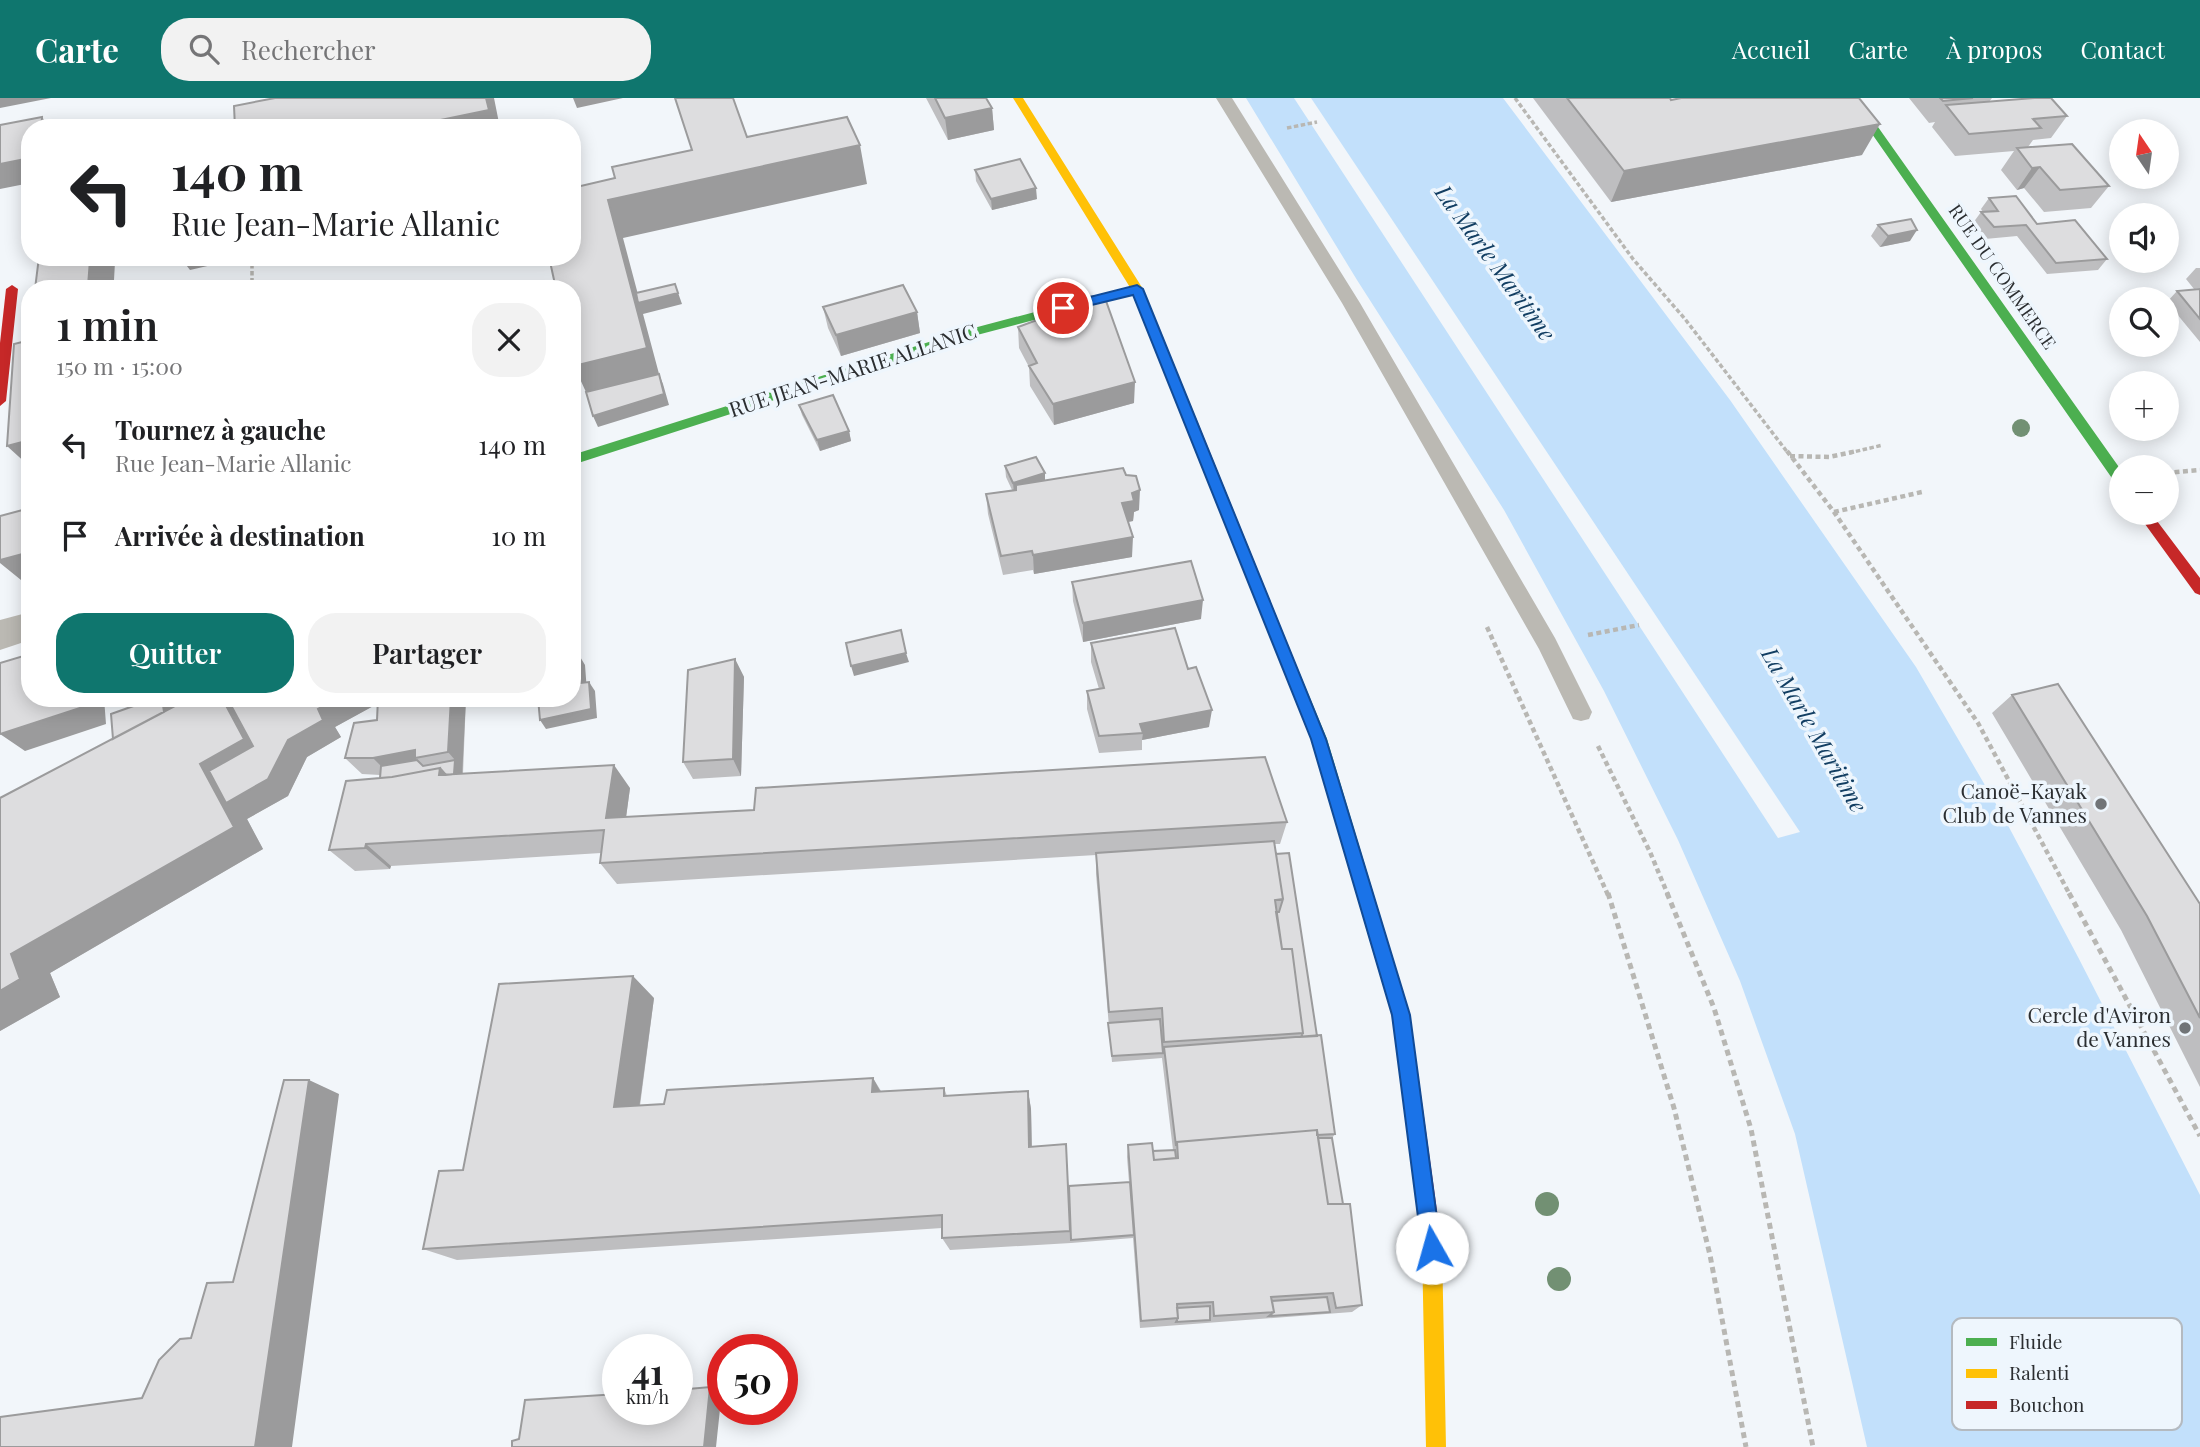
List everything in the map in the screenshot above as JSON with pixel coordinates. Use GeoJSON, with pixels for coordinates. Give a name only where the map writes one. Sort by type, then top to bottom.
{"type":"FeatureCollection","features":[{"type":"Feature","properties":{"kind":"street"},"geometry":{"type":"LineString","coordinates":[[1018,98],[1137,289],[1319,739],[1401,1015],[1432,1248],[1436,1447]]}},
{"type":"Feature","properties":{"kind":"street","name":"RUE DU COMMERCE"},"geometry":{"type":"LineString","coordinates":[[1849,98],[1874,129],[2109,463]]}},
{"type":"Feature","properties":{"kind":"street"},"geometry":{"type":"LineString","coordinates":[[0,401],[12,289]]}},
{"type":"Feature","properties":{"kind":"street","name":"RUE JEAN-MARIE ALLANIC"},"geometry":{"type":"LineString","coordinates":[[581,457],[974,332],[1137,289]]}},
{"type":"Feature","properties":{"kind":"street"},"geometry":{"type":"LineString","coordinates":[[2153,525],[2200,589]]}},
{"type":"Feature","properties":{"kind":"street"},"geometry":{"type":"LineString","coordinates":[[0,635],[21,629]]}},
{"type":"Feature","properties":{"kind":"lane"},"geometry":{"type":"LineString","coordinates":[[1224,98],[1350,303],[1547,644],[1581,712]]}},
{"type":"Feature","properties":{"kind":"path"},"geometry":{"type":"LineString","coordinates":[[1515,98],[1633,259],[1685,319],[1834,512],[1978,723],[2200,1136]]}},
{"type":"Feature","properties":{"kind":"path"},"geometry":{"type":"LineString","coordinates":[[1790,456],[1829,457],[1883,445]]}},
{"type":"Feature","properties":{"kind":"path"},"geometry":{"type":"LineString","coordinates":[[2179,472],[2200,470]]}},
{"type":"Feature","properties":{"kind":"path"},"geometry":{"type":"LineString","coordinates":[[1834,512],[1922,492]]}},
{"type":"Feature","properties":{"kind":"path"},"geometry":{"type":"LineString","coordinates":[[1484,621],[1613,905],[1674,1108],[1710,1255],[1746,1447]]}},
{"type":"Feature","properties":{"kind":"path"},"geometry":{"type":"LineString","coordinates":[[1547,644],[1639,625]]}},
{"type":"Feature","properties":{"kind":"path"},"geometry":{"type":"LineString","coordinates":[[1581,712],[1650,852],[1714,1008],[1751,1129],[1813,1447]]}},
{"type":"Feature","properties":{"kind":"water","name":"La Marle Maritime"},"geometry":{"type":"Polygon","coordinates":[[[1246,98],[1503,98],[1730,400],[1916,667],[2003,816],[2078,957],[2200,1195],[2200,1447],[1867,1447],[1795,1134],[1740,981],[1678,840],[1604,691],[1504,510],[1357,280],[1246,98]]]}},
{"type":"Feature","properties":{"kind":"pier"},"geometry":{"type":"Polygon","coordinates":[[[1294,98],[1311,98],[1800,832],[1778,838],[1294,98]]]}},
{"type":"Feature","properties":{"kind":"building"},"geometry":{"type":"Polygon","coordinates":[[[275,98],[486,98],[489,110],[446,119],[235,119],[234,106],[275,98]]]}},
{"type":"Feature","properties":{"kind":"building"},"geometry":{"type":"Polygon","coordinates":[[[675,98],[733,98],[747,137],[847,117],[860,145],[608,200],[647,348],[581,364],[581,280],[554,280],[551,266],[581,266],[581,186],[615,178],[612,167],[692,150],[675,98]]]}},
{"type":"Feature","properties":{"kind":"building"},"geometry":{"type":"Polygon","coordinates":[[[935,98],[986,98],[992,108],[945,118],[935,98]]]}},
{"type":"Feature","properties":{"kind":"building"},"geometry":{"type":"Polygon","coordinates":[[[1567,98],[1859,98],[1880,124],[1624,171],[1567,98]]]}},
{"type":"Feature","properties":{"kind":"building"},"geometry":{"type":"Polygon","coordinates":[[[1940,98],[1973,98],[1943,101],[1940,98]]]}},
{"type":"Feature","properties":{"kind":"building"},"geometry":{"type":"Polygon","coordinates":[[[2051,98],[2067,116],[2033,119],[2041,128],[1969,134],[1946,105],[2051,98]]]}},
{"type":"Feature","properties":{"kind":"building"},"geometry":{"type":"Polygon","coordinates":[[[21,121],[21,160],[0,164],[0,125],[21,121]]]}},
{"type":"Feature","properties":{"kind":"building"},"geometry":{"type":"Polygon","coordinates":[[[2072,144],[2109,186],[2060,190],[2040,167],[2032,168],[2017,148],[2072,144]]]}},
{"type":"Feature","properties":{"kind":"building"},"geometry":{"type":"Polygon","coordinates":[[[1020,159],[1036,188],[991,199],[975,170],[1020,159]]]}},
{"type":"Feature","properties":{"kind":"building"},"geometry":{"type":"Polygon","coordinates":[[[2016,196],[2037,224],[2075,220],[2107,259],[2056,263],[2026,225],[1994,227],[1981,212],[1998,211],[1989,198],[2016,196]]]}},
{"type":"Feature","properties":{"kind":"building"},"geometry":{"type":"Polygon","coordinates":[[[1911,219],[1917,230],[1888,236],[1878,225],[1911,219]]]}},
{"type":"Feature","properties":{"kind":"building"},"geometry":{"type":"Polygon","coordinates":[[[38,266],[90,266],[88,280],[36,280],[38,266]]]}},
{"type":"Feature","properties":{"kind":"building"},"geometry":{"type":"Polygon","coordinates":[[[675,284],[678,293],[638,303],[636,293],[675,284]]]}},
{"type":"Feature","properties":{"kind":"building"},"geometry":{"type":"Polygon","coordinates":[[[903,285],[917,312],[836,335],[823,307],[903,285]]]}},
{"type":"Feature","properties":{"kind":"building"},"geometry":{"type":"Polygon","coordinates":[[[2200,289],[2200,319],[2179,293],[2179,291],[2200,289]]]}},
{"type":"Feature","properties":{"kind":"building"},"geometry":{"type":"Polygon","coordinates":[[[1097,296],[1106,301],[1135,382],[1053,404],[1029,366],[1037,363],[1018,327],[1048,316],[1044,311],[1097,296]]]}},
{"type":"Feature","properties":{"kind":"building"},"geometry":{"type":"Polygon","coordinates":[[[21,342],[21,442],[7,446],[14,344],[21,342]]]}},
{"type":"Feature","properties":{"kind":"building"},"geometry":{"type":"Polygon","coordinates":[[[659,374],[664,394],[593,416],[586,392],[659,374]]]}},
{"type":"Feature","properties":{"kind":"building"},"geometry":{"type":"Polygon","coordinates":[[[833,395],[849,431],[817,440],[799,405],[833,395]]]}},
{"type":"Feature","properties":{"kind":"building"},"geometry":{"type":"Polygon","coordinates":[[[1036,457],[1045,473],[1013,483],[1005,466],[1036,457]]]}},
{"type":"Feature","properties":{"kind":"building"},"geometry":{"type":"Polygon","coordinates":[[[1123,468],[1126,475],[1136,476],[1140,490],[1132,493],[1134,501],[1122,503],[1133,537],[1033,555],[1032,551],[1001,556],[986,494],[1016,490],[1016,485],[1123,468]]]}},
{"type":"Feature","properties":{"kind":"building"},"geometry":{"type":"Polygon","coordinates":[[[21,510],[21,554],[0,560],[0,516],[21,510]]]}},
{"type":"Feature","properties":{"kind":"building"},"geometry":{"type":"Polygon","coordinates":[[[1191,561],[1203,600],[1083,623],[1072,582],[1191,561]]]}},
{"type":"Feature","properties":{"kind":"building"},"geometry":{"type":"Polygon","coordinates":[[[1175,628],[1188,669],[1196,667],[1212,710],[1140,724],[1143,733],[1099,736],[1087,691],[1104,688],[1091,643],[1175,628]]]}},
{"type":"Feature","properties":{"kind":"building"},"geometry":{"type":"Polygon","coordinates":[[[901,630],[906,653],[851,666],[846,643],[901,630]]]}},
{"type":"Feature","properties":{"kind":"building"},"geometry":{"type":"Polygon","coordinates":[[[21,657],[21,707],[83,707],[0,734],[0,663],[21,657]]]}},
{"type":"Feature","properties":{"kind":"building"},"geometry":{"type":"Polygon","coordinates":[[[735,659],[733,759],[683,762],[688,670],[735,659]]]}},
{"type":"Feature","properties":{"kind":"building"},"geometry":{"type":"Polygon","coordinates":[[[589,682],[591,709],[540,720],[539,707],[581,707],[581,683],[589,682]]]}},
{"type":"Feature","properties":{"kind":"building"},"geometry":{"type":"Polygon","coordinates":[[[2058,684],[2200,904],[2200,1018],[2147,916],[2012,695],[2058,684]]]}},
{"type":"Feature","properties":{"kind":"building"},"geometry":{"type":"Polygon","coordinates":[[[131,707],[163,707],[164,712],[113,739],[111,714],[131,707]]]}},
{"type":"Feature","properties":{"kind":"building"},"geometry":{"type":"Polygon","coordinates":[[[173,707],[227,707],[244,739],[200,764],[234,827],[11,954],[20,979],[0,991],[0,798],[173,707]]]}},
{"type":"Feature","properties":{"kind":"building"},"geometry":{"type":"Polygon","coordinates":[[[232,707],[322,707],[318,709],[323,720],[288,740],[268,779],[226,803],[209,771],[253,746],[232,707]]]}},
{"type":"Feature","properties":{"kind":"building"},"geometry":{"type":"Polygon","coordinates":[[[378,707],[450,707],[448,752],[415,758],[415,750],[373,758],[345,758],[354,723],[377,720],[378,707]]]}},
{"type":"Feature","properties":{"kind":"building"},"geometry":{"type":"Polygon","coordinates":[[[1265,757],[1287,822],[600,863],[604,830],[366,844],[365,848],[329,850],[346,781],[392,777],[440,768],[439,775],[614,765],[606,818],[754,810],[756,788],[1265,757]]]}},
{"type":"Feature","properties":{"kind":"building"},"geometry":{"type":"Polygon","coordinates":[[[417,760],[423,766],[455,760],[454,774],[446,775],[440,768],[380,778],[381,766],[417,760]]]}},
{"type":"Feature","properties":{"kind":"building"},"geometry":{"type":"Polygon","coordinates":[[[1274,841],[1283,899],[1275,900],[1282,949],[1292,949],[1303,1033],[1164,1042],[1162,1008],[1109,1012],[1096,853],[1274,841]]]}},
{"type":"Feature","properties":{"kind":"building"},"geometry":{"type":"Polygon","coordinates":[[[1289,853],[1317,1036],[1301,1037],[1303,1033],[1292,949],[1282,949],[1276,912],[1279,912],[1283,899],[1276,854],[1289,853]]]}},
{"type":"Feature","properties":{"kind":"building"},"geometry":{"type":"Polygon","coordinates":[[[633,976],[614,1107],[664,1104],[667,1090],[873,1078],[872,1092],[944,1088],[944,1096],[1028,1091],[1029,1147],[1066,1144],[1070,1231],[942,1238],[942,1215],[423,1249],[439,1171],[463,1170],[499,984],[633,976]]]}},
{"type":"Feature","properties":{"kind":"building"},"geometry":{"type":"Polygon","coordinates":[[[1160,1019],[1163,1053],[1112,1056],[1108,1023],[1160,1019]]]}},
{"type":"Feature","properties":{"kind":"building"},"geometry":{"type":"Polygon","coordinates":[[[1321,1035],[1335,1134],[1317,1135],[1317,1130],[1177,1142],[1176,1146],[1164,1047],[1321,1035]]]}},
{"type":"Feature","properties":{"kind":"building"},"geometry":{"type":"Polygon","coordinates":[[[284,1080],[309,1080],[255,1447],[0,1447],[0,1417],[142,1398],[159,1360],[180,1339],[191,1338],[207,1283],[233,1282],[284,1080]]]}},
{"type":"Feature","properties":{"kind":"building"},"geometry":{"type":"Polygon","coordinates":[[[1317,1130],[1328,1204],[1350,1204],[1362,1305],[1336,1308],[1333,1293],[1271,1297],[1274,1312],[1214,1316],[1213,1302],[1177,1304],[1178,1318],[1141,1321],[1128,1145],[1152,1143],[1154,1160],[1178,1158],[1177,1142],[1317,1130]]]}},
{"type":"Feature","properties":{"kind":"building"},"geometry":{"type":"Polygon","coordinates":[[[1318,1138],[1332,1138],[1343,1204],[1328,1204],[1318,1138]]]}},
{"type":"Feature","properties":{"kind":"building"},"geometry":{"type":"Polygon","coordinates":[[[1175,1150],[1176,1158],[1154,1160],[1153,1151],[1175,1150]]]}},
{"type":"Feature","properties":{"kind":"building"},"geometry":{"type":"Polygon","coordinates":[[[1130,1182],[1134,1235],[1071,1240],[1069,1186],[1130,1182]]]}},
{"type":"Feature","properties":{"kind":"building"},"geometry":{"type":"Polygon","coordinates":[[[1327,1297],[1330,1312],[1269,1316],[1274,1312],[1272,1301],[1327,1297]]]}},
{"type":"Feature","properties":{"kind":"building"},"geometry":{"type":"Polygon","coordinates":[[[1210,1306],[1210,1320],[1176,1322],[1177,1308],[1210,1306]]]}},
{"type":"Feature","properties":{"kind":"building"},"geometry":{"type":"Polygon","coordinates":[[[707,1387],[704,1447],[512,1447],[512,1441],[519,1439],[525,1400],[602,1395],[602,1425],[693,1425],[693,1389],[707,1387]]]}},
{"type":"Feature","properties":{"kind":"traffic: fast"},"geometry":{"type":"LineString","coordinates":[[1849,98],[1874,129],[2109,463]]}},
{"type":"Feature","properties":{"kind":"traffic: fast"},"geometry":{"type":"LineString","coordinates":[[581,457],[974,332],[1137,289]]}},
{"type":"Feature","properties":{"kind":"traffic: fast"},"geometry":{"type":"LineString","coordinates":[[1288,662],[1319,739],[1383,955]]}},
{"type":"Feature","properties":{"kind":"traffic: slow"},"geometry":{"type":"LineString","coordinates":[[1018,98],[1137,289],[1189,418]]}},
{"type":"Feature","properties":{"kind":"traffic: slow"},"geometry":{"type":"LineString","coordinates":[[1432,1247],[1436,1447]]}},
{"type":"Feature","properties":{"kind":"traffic: jam"},"geometry":{"type":"LineString","coordinates":[[0,401],[12,289]]}},
{"type":"Feature","properties":{"kind":"traffic: jam"},"geometry":{"type":"LineString","coordinates":[[1189,418],[1288,662]]}},
{"type":"Feature","properties":{"kind":"traffic: jam"},"geometry":{"type":"LineString","coordinates":[[2153,525],[2200,589]]}},
{"type":"Feature","properties":{"kind":"traffic: jam"},"geometry":{"type":"LineString","coordinates":[[1383,955],[1401,1015],[1432,1247]]}},
{"type":"Feature","properties":{"kind":"place","name":"Canoë-Kayak Club de Vannes"},"geometry":{"type":"Point","coordinates":[2101,804]}},
{"type":"Feature","properties":{"kind":"place","name":"Cercle d'Aviron de Vannes"},"geometry":{"type":"Point","coordinates":[2185,1028]}},
{"type":"Feature","properties":{"kind":"route"},"geometry":{"type":"LineString","coordinates":[[1063,308],[1137,289],[1319,739],[1401,1015],[1432,1248]]}}]}
